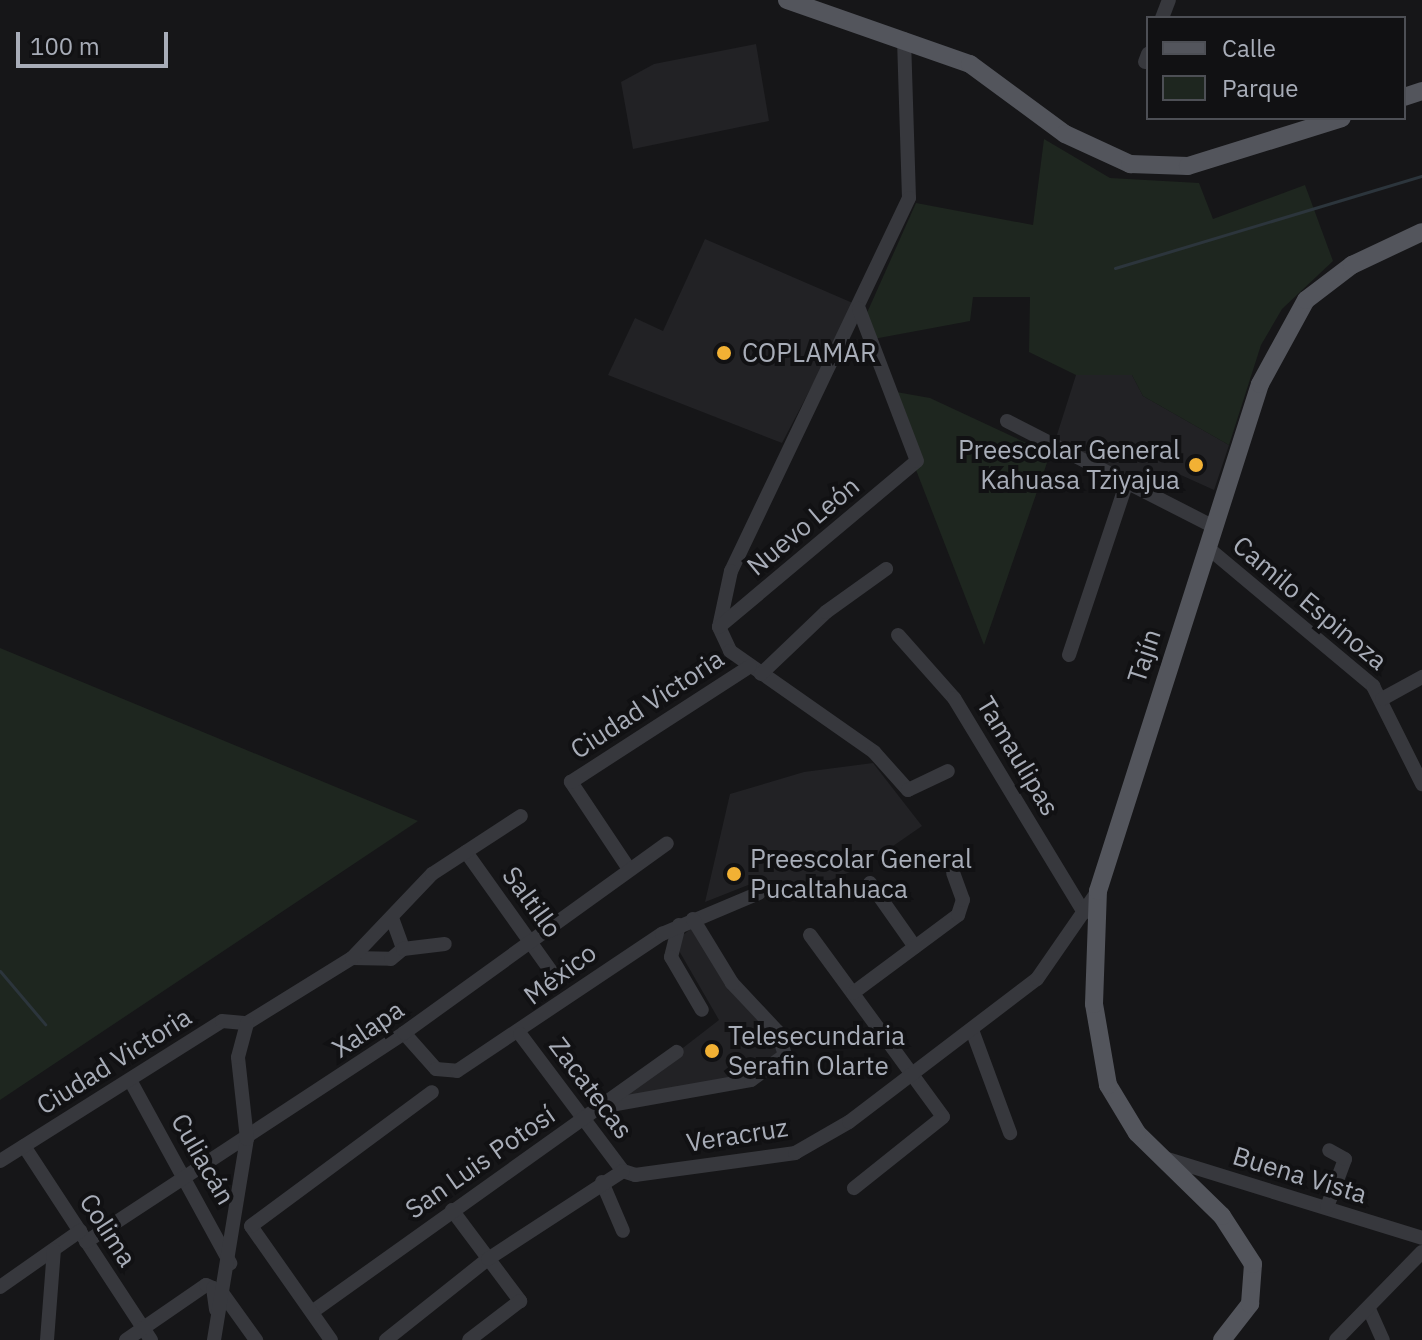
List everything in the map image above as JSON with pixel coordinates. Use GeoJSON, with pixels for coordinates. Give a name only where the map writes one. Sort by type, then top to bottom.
{"type":"FeatureCollection","features":[{"type":"Feature","properties":{"kind":"main road"},"geometry":{"type":"LineString","coordinates":[[787,0],[970,64],[1065,134],[1130,164],[1188,166],[1336,120]]}},
{"type":"Feature","properties":{"kind":"main road","name":"Tajín"},"geometry":{"type":"LineString","coordinates":[[1222,1340],[1250,1304],[1253,1264],[1236,1232],[1123,1115],[1098,1046],[1092,953],[1098,891],[1260,384],[1291,321],[1328,280],[1422,232]]}},
{"type":"Feature","properties":{"kind":"street"},"geometry":{"type":"LineString","coordinates":[[904,39],[909,198],[859,309],[731,571],[719,627],[730,651],[874,752],[908,790],[948,771]]}},
{"type":"Feature","properties":{"kind":"street","name":"Nuevo León"},"geometry":{"type":"LineString","coordinates":[[719,627],[917,461],[859,309]]}},
{"type":"Feature","properties":{"kind":"street"},"geometry":{"type":"LineString","coordinates":[[1007,421],[1126,485],[1214,527]]}},
{"type":"Feature","properties":{"kind":"street"},"geometry":{"type":"LineString","coordinates":[[1069,655],[1126,485]]}},
{"type":"Feature","properties":{"kind":"street","name":"Camilo Espinoza"},"geometry":{"type":"LineString","coordinates":[[1207,547],[1281,602],[1382,699],[1422,784]]}},
{"type":"Feature","properties":{"kind":"street"},"geometry":{"type":"LineString","coordinates":[[755,670],[826,612],[886,569]]}},
{"type":"Feature","properties":{"kind":"street","name":"Tamaulipas"},"geometry":{"type":"LineString","coordinates":[[898,635],[963,711],[1084,913]]}},
{"type":"Feature","properties":{"kind":"street","name":"Ciudad Victoria"},"geometry":{"type":"LineString","coordinates":[[629,869],[571,782],[755,670]]}},
{"type":"Feature","properties":{"kind":"street"},"geometry":{"type":"LineString","coordinates":[[1382,699],[1422,677]]}},
{"type":"Feature","properties":{"kind":"street","name":"Ciudad Victoria"},"geometry":{"type":"LineString","coordinates":[[0,1161],[222,1021],[247,1023],[352,958],[432,874],[521,816]]}},
{"type":"Feature","properties":{"kind":"street","name":"Xalapa"},"geometry":{"type":"LineString","coordinates":[[0,1287],[54,1250],[247,1139],[532,943],[667,843]]}},
{"type":"Feature","properties":{"kind":"street","name":"Saltillo"},"geometry":{"type":"LineString","coordinates":[[466,852],[558,981]]}},
{"type":"Feature","properties":{"kind":"street"},"geometry":{"type":"LineString","coordinates":[[853,993],[962,908],[953,873]]}},
{"type":"Feature","properties":{"kind":"street"},"geometry":{"type":"LineString","coordinates":[[870,883],[915,947]]}},
{"type":"Feature","properties":{"kind":"street","name":"Veracruz"},"geometry":{"type":"LineString","coordinates":[[386,1340],[488,1259],[623,1171],[635,1175],[795,1153],[972,1030],[1045,971],[1098,891]]}},
{"type":"Feature","properties":{"kind":"street","name":"México"},"geometry":{"type":"LineString","coordinates":[[404,1033],[446,1072],[520,1034],[608,966],[686,922],[759,893]]}},
{"type":"Feature","properties":{"kind":"street"},"geometry":{"type":"LineString","coordinates":[[392,918],[403,949]]}},
{"type":"Feature","properties":{"kind":"street"},"geometry":{"type":"LineString","coordinates":[[602,1106],[751,1080],[780,1062],[785,1043],[732,983],[686,922],[671,957],[702,1010]]}},
{"type":"Feature","properties":{"kind":"street"},"geometry":{"type":"LineString","coordinates":[[810,935],[943,1117],[854,1188]]}},
{"type":"Feature","properties":{"kind":"street"},"geometry":{"type":"LineString","coordinates":[[352,958],[391,959],[403,949],[445,944]]}},
{"type":"Feature","properties":{"kind":"street"},"geometry":{"type":"LineString","coordinates":[[214,1340],[230,1263],[247,1139],[238,1057],[247,1023]]}},
{"type":"Feature","properties":{"kind":"street"},"geometry":{"type":"LineString","coordinates":[[972,1030],[1010,1133]]}},
{"type":"Feature","properties":{"kind":"street","name":"Zacatecas"},"geometry":{"type":"LineString","coordinates":[[520,1034],[623,1171]]}},
{"type":"Feature","properties":{"kind":"street","name":"San Luis Potosí"},"geometry":{"type":"LineString","coordinates":[[312,1312],[677,1052]]}},
{"type":"Feature","properties":{"kind":"street","name":"Culiacán"},"geometry":{"type":"LineString","coordinates":[[130,1080],[230,1263]]}},
{"type":"Feature","properties":{"kind":"street"},"geometry":{"type":"LineString","coordinates":[[331,1340],[251,1226],[432,1092]]}},
{"type":"Feature","properties":{"kind":"street","name":"Colima"},"geometry":{"type":"LineString","coordinates":[[24,1146],[147,1334]]}},
{"type":"Feature","properties":{"kind":"street"},"geometry":{"type":"LineString","coordinates":[[1327,1207],[1345,1159],[1329,1150]]}},
{"type":"Feature","properties":{"kind":"street","name":"Buena Vista"},"geometry":{"type":"LineString","coordinates":[[1164,1158],[1422,1238]]}},
{"type":"Feature","properties":{"kind":"street"},"geometry":{"type":"LineString","coordinates":[[602,1182],[623,1231]]}},
{"type":"Feature","properties":{"kind":"street"},"geometry":{"type":"LineString","coordinates":[[452,1210],[520,1301],[469,1340]]}},
{"type":"Feature","properties":{"kind":"street"},"geometry":{"type":"LineString","coordinates":[[47,1340],[54,1250]]}},
{"type":"Feature","properties":{"kind":"street"},"geometry":{"type":"LineString","coordinates":[[1336,1340],[1420,1260]]}},
{"type":"Feature","properties":{"kind":"street"},"geometry":{"type":"LineString","coordinates":[[126,1340],[147,1334],[206,1285],[213,1288],[217,1317]]}},
{"type":"Feature","properties":{"kind":"street"},"geometry":{"type":"LineString","coordinates":[[223,1294],[256,1340]]}},
{"type":"Feature","properties":{"kind":"street"},"geometry":{"type":"LineString","coordinates":[[1369,1309],[1383,1340]]}},
{"type":"Feature","properties":{"kind":"shaded area"},"geometry":{"type":"Polygon","coordinates":[[[756,44],[769,121],[633,149],[621,82],[654,64],[756,44]]]}},
{"type":"Feature","properties":{"kind":"shaded area","name":"COPLAMAR"},"geometry":{"type":"Polygon","coordinates":[[[705,239],[855,304],[782,443],[608,375],[635,318],[663,331],[705,239]]]}},
{"type":"Feature","properties":{"kind":"shaded area"},"geometry":{"type":"Polygon","coordinates":[[[1076,375],[1132,375],[1143,396],[1229,445],[1214,490],[1172,471],[1160,495],[1055,441],[1076,375]]]}},
{"type":"Feature","properties":{"kind":"shaded area"},"geometry":{"type":"Polygon","coordinates":[[[873,763],[922,826],[864,866],[789,898],[784,889],[771,892],[766,878],[705,902],[730,794],[804,772],[873,763]]]}},
{"type":"Feature","properties":{"kind":"shaded area"},"geometry":{"type":"Polygon","coordinates":[[[692,928],[734,995],[781,1045],[773,1070],[613,1102],[719,1020],[674,942],[692,928]]]}},
{"type":"Feature","properties":{"kind":"green space"},"geometry":{"type":"Polygon","coordinates":[[[1044,139],[1110,178],[1199,183],[1213,219],[1305,185],[1333,261],[1282,309],[1261,345],[1229,445],[1143,396],[1132,375],[1076,375],[1029,352],[1030,297],[973,297],[970,321],[868,340],[862,324],[916,203],[1033,225],[1044,139]]]}},
{"type":"Feature","properties":{"kind":"green space"},"geometry":{"type":"Polygon","coordinates":[[[885,390],[930,398],[1050,454],[984,645],[885,390]]]}},
{"type":"Feature","properties":{"kind":"green space"},"geometry":{"type":"Polygon","coordinates":[[[0,648],[418,821],[0,1100],[0,648]]]}},
{"type":"Feature","properties":{"kind":"waterway"},"geometry":{"type":"LineString","coordinates":[[1115,268],[1422,176]]}},
{"type":"Feature","properties":{"kind":"waterway"},"geometry":{"type":"LineString","coordinates":[[0,971],[45,1024]]}},
{"type":"Feature","properties":{"kind":"place","name":"COPLAMAR"},"geometry":{"type":"Point","coordinates":[724,353]}},
{"type":"Feature","properties":{"kind":"place","name":"Preescolar General Kahuasa Tziyajua"},"geometry":{"type":"Point","coordinates":[1196,465]}},
{"type":"Feature","properties":{"kind":"place","name":"Preescolar General Pucaltahuaca"},"geometry":{"type":"Point","coordinates":[734,874]}},
{"type":"Feature","properties":{"kind":"place","name":"Telesecundaria Serafin Olarte"},"geometry":{"type":"Point","coordinates":[712,1051]}}]}
